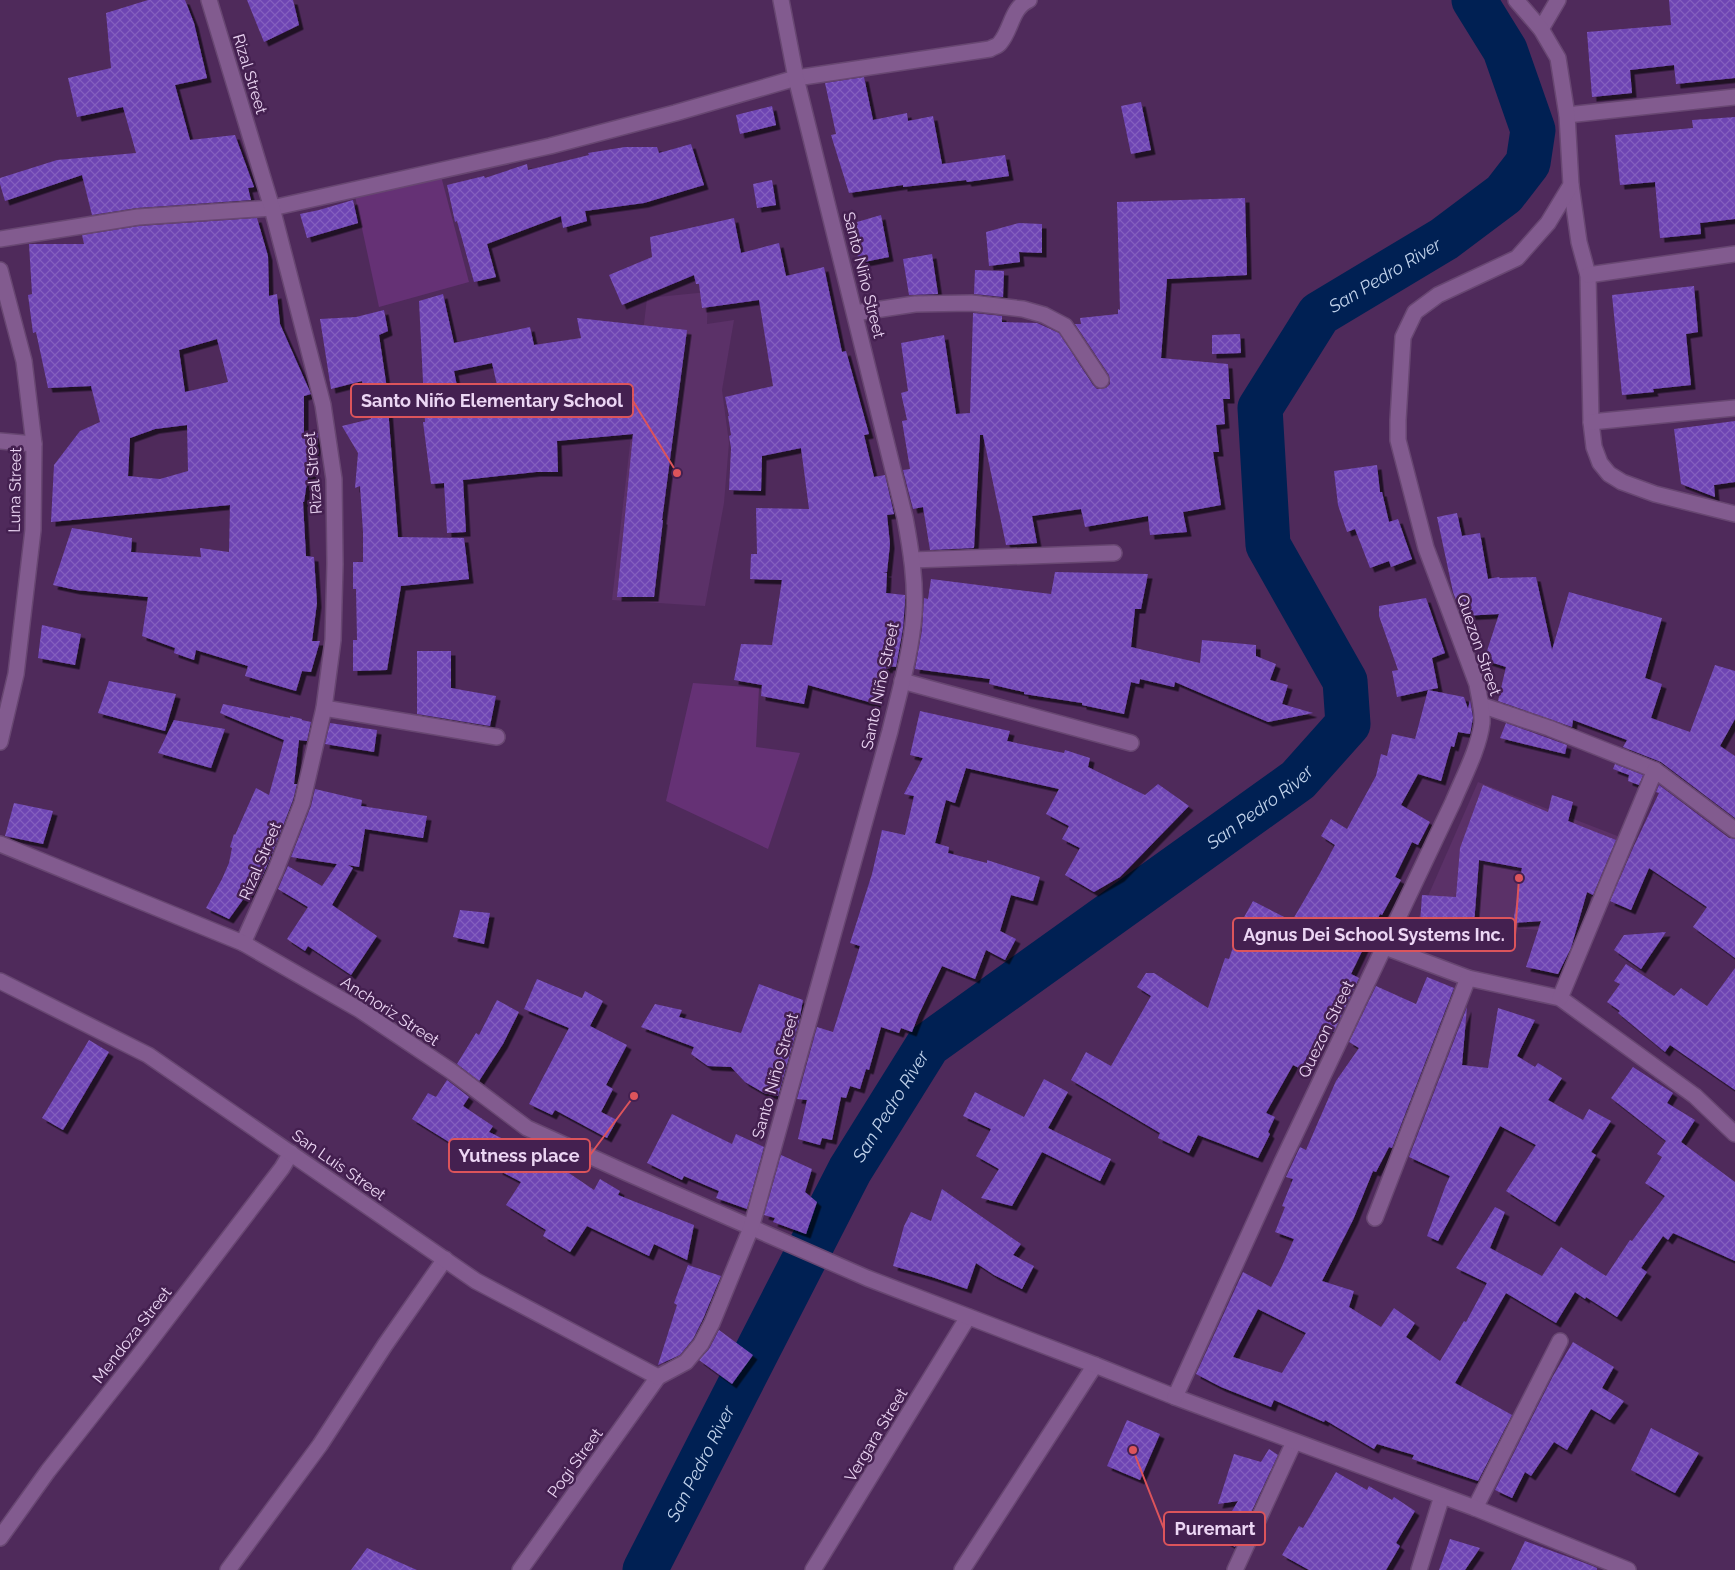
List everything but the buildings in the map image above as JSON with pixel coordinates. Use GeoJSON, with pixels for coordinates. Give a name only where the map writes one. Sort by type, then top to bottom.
{"type":"FeatureCollection","features":[{"type":"Feature","properties":{"kind":"street","name":"Rizal Street"},"geometry":{"type":"LineString","coordinates":[[209,0],[272,208],[323,405],[334,479],[335,564],[332,640],[324,708],[302,803],[275,872],[243,943]]}},
{"type":"Feature","properties":{"kind":"street","name":"Santo Niño Street"},"geometry":{"type":"LineString","coordinates":[[658,1376],[686,1362],[701,1344],[712,1324],[751,1228],[890,731],[902,681],[914,614],[912,560],[905,518],[796,78],[781,0]]}},
{"type":"Feature","properties":{"kind":"street"},"geometry":{"type":"LineString","coordinates":[[0,239],[138,217],[272,208],[550,146],[796,78],[990,49],[1000,44],[1016,11],[1024,2],[1029,0]]}},
{"type":"Feature","properties":{"kind":"street"},"geometry":{"type":"LineString","coordinates":[[1516,0],[1541,29],[1558,58],[1567,115],[1571,185],[1579,242],[1588,275],[1591,422],[1594,447],[1600,463],[1610,474],[1622,482],[1655,494],[1735,514]]}},
{"type":"Feature","properties":{"kind":"street"},"geometry":{"type":"LineString","coordinates":[[1541,29],[1558,0]]}},
{"type":"Feature","properties":{"kind":"street"},"geometry":{"type":"LineString","coordinates":[[1567,115],[1735,97]]}},
{"type":"Feature","properties":{"kind":"street","name":"Quezon Street"},"geometry":{"type":"LineString","coordinates":[[1175,1398],[1282,1162],[1453,802],[1476,746],[1482,724],[1477,684],[1426,548],[1398,440],[1403,337],[1415,312],[1438,295],[1517,258],[1548,223],[1571,185]]}},
{"type":"Feature","properties":{"kind":"street"},"geometry":{"type":"LineString","coordinates":[[1588,275],[1735,254]]}},
{"type":"Feature","properties":{"kind":"street","name":"Luna Street"},"geometry":{"type":"LineString","coordinates":[[0,270],[24,362],[34,444],[33,530],[16,674],[0,742]]}},
{"type":"Feature","properties":{"kind":"street"},"geometry":{"type":"LineString","coordinates":[[855,314],[915,304],[971,303],[1023,309],[1055,320],[1065,326],[1101,380]]}},
{"type":"Feature","properties":{"kind":"street"},"geometry":{"type":"LineString","coordinates":[[1591,422],[1735,408]]}},
{"type":"Feature","properties":{"kind":"street"},"geometry":{"type":"LineString","coordinates":[[0,440],[34,444]]}},
{"type":"Feature","properties":{"kind":"street"},"geometry":{"type":"LineString","coordinates":[[912,560],[1114,553]]}},
{"type":"Feature","properties":{"kind":"street"},"geometry":{"type":"LineString","coordinates":[[902,681],[1131,743]]}},
{"type":"Feature","properties":{"kind":"street"},"geometry":{"type":"LineString","coordinates":[[1481,704],[1549,728],[1654,770],[1735,830]]}},
{"type":"Feature","properties":{"kind":"street"},"geometry":{"type":"LineString","coordinates":[[324,708],[497,737]]}},
{"type":"Feature","properties":{"kind":"street"},"geometry":{"type":"LineString","coordinates":[[1560,998],[1654,770]]}},
{"type":"Feature","properties":{"kind":"street","name":"Anchoriz Street"},"geometry":{"type":"LineString","coordinates":[[0,844],[243,943],[360,1010],[451,1071],[527,1128],[751,1228],[867,1278],[1175,1398],[1475,1508],[1628,1570]]}},
{"type":"Feature","properties":{"kind":"street"},"geometry":{"type":"LineString","coordinates":[[1385,947],[1468,978],[1560,998],[1695,1096],[1735,1134]]}},
{"type":"Feature","properties":{"kind":"street"},"geometry":{"type":"LineString","coordinates":[[1375,1218],[1468,978]]}},
{"type":"Feature","properties":{"kind":"street","name":"San Luis Street"},"geometry":{"type":"LineString","coordinates":[[0,982],[148,1054],[476,1281],[658,1376]]}},
{"type":"Feature","properties":{"kind":"street","name":"Mendoza Street"},"geometry":{"type":"LineString","coordinates":[[0,1538],[48,1470],[187,1294],[282,1168],[291,1153]]}},
{"type":"Feature","properties":{"kind":"street"},"geometry":{"type":"LineString","coordinates":[[228,1570],[320,1445],[385,1345],[445,1259]]}},
{"type":"Feature","properties":{"kind":"street","name":"Vergara Street"},"geometry":{"type":"LineString","coordinates":[[813,1570],[968,1317]]}},
{"type":"Feature","properties":{"kind":"street"},"geometry":{"type":"LineString","coordinates":[[1475,1508],[1560,1341]]}},
{"type":"Feature","properties":{"kind":"street"},"geometry":{"type":"LineString","coordinates":[[962,1570],[1094,1365]]}},
{"type":"Feature","properties":{"kind":"street","name":"Pogi Street"},"geometry":{"type":"LineString","coordinates":[[520,1570],[658,1376]]}},
{"type":"Feature","properties":{"kind":"street"},"geometry":{"type":"LineString","coordinates":[[1235,1570],[1294,1442]]}},
{"type":"Feature","properties":{"kind":"street"},"geometry":{"type":"LineString","coordinates":[[1419,1570],[1442,1496]]}},
{"type":"Feature","properties":{"kind":"shaded area"},"geometry":{"type":"Polygon","coordinates":[[[441,176],[469,282],[379,307],[355,196],[441,176]]]}},
{"type":"Feature","properties":{"kind":"shaded area"},"geometry":{"type":"Polygon","coordinates":[[[708,292],[707,324],[734,320],[722,390],[729,443],[724,503],[705,606],[612,600],[647,298],[708,292]]]}},
{"type":"Feature","properties":{"kind":"shaded area"},"geometry":{"type":"Polygon","coordinates":[[[693,683],[759,688],[756,747],[800,753],[768,849],[666,801],[693,683]]]}},
{"type":"Feature","properties":{"kind":"shaded area"},"geometry":{"type":"Polygon","coordinates":[[[1478,782],[1620,837],[1580,934],[1418,919],[1478,782]]]}},
{"type":"Feature","properties":{"kind":"waterway","name":"San Pedro River"},"geometry":{"type":"LineString","coordinates":[[645,1570],[850,1170],[928,1045],[1298,780],[1348,724],[1345,681],[1268,545],[1260,408],[1319,314],[1444,239],[1504,194],[1528,163],[1533,130],[1505,50],[1474,0]]}},
{"type":"Feature","properties":{"kind":"place","name":"Santo Niño Elementary School"},"geometry":{"type":"Point","coordinates":[677,473]}},
{"type":"Feature","properties":{"kind":"place","name":"Agnus Dei School Systems Inc."},"geometry":{"type":"Point","coordinates":[1519,878]}},
{"type":"Feature","properties":{"kind":"place","name":"Yutness place"},"geometry":{"type":"Point","coordinates":[634,1096]}},
{"type":"Feature","properties":{"kind":"place","name":"Puremart"},"geometry":{"type":"Point","coordinates":[1133,1450]}}]}
